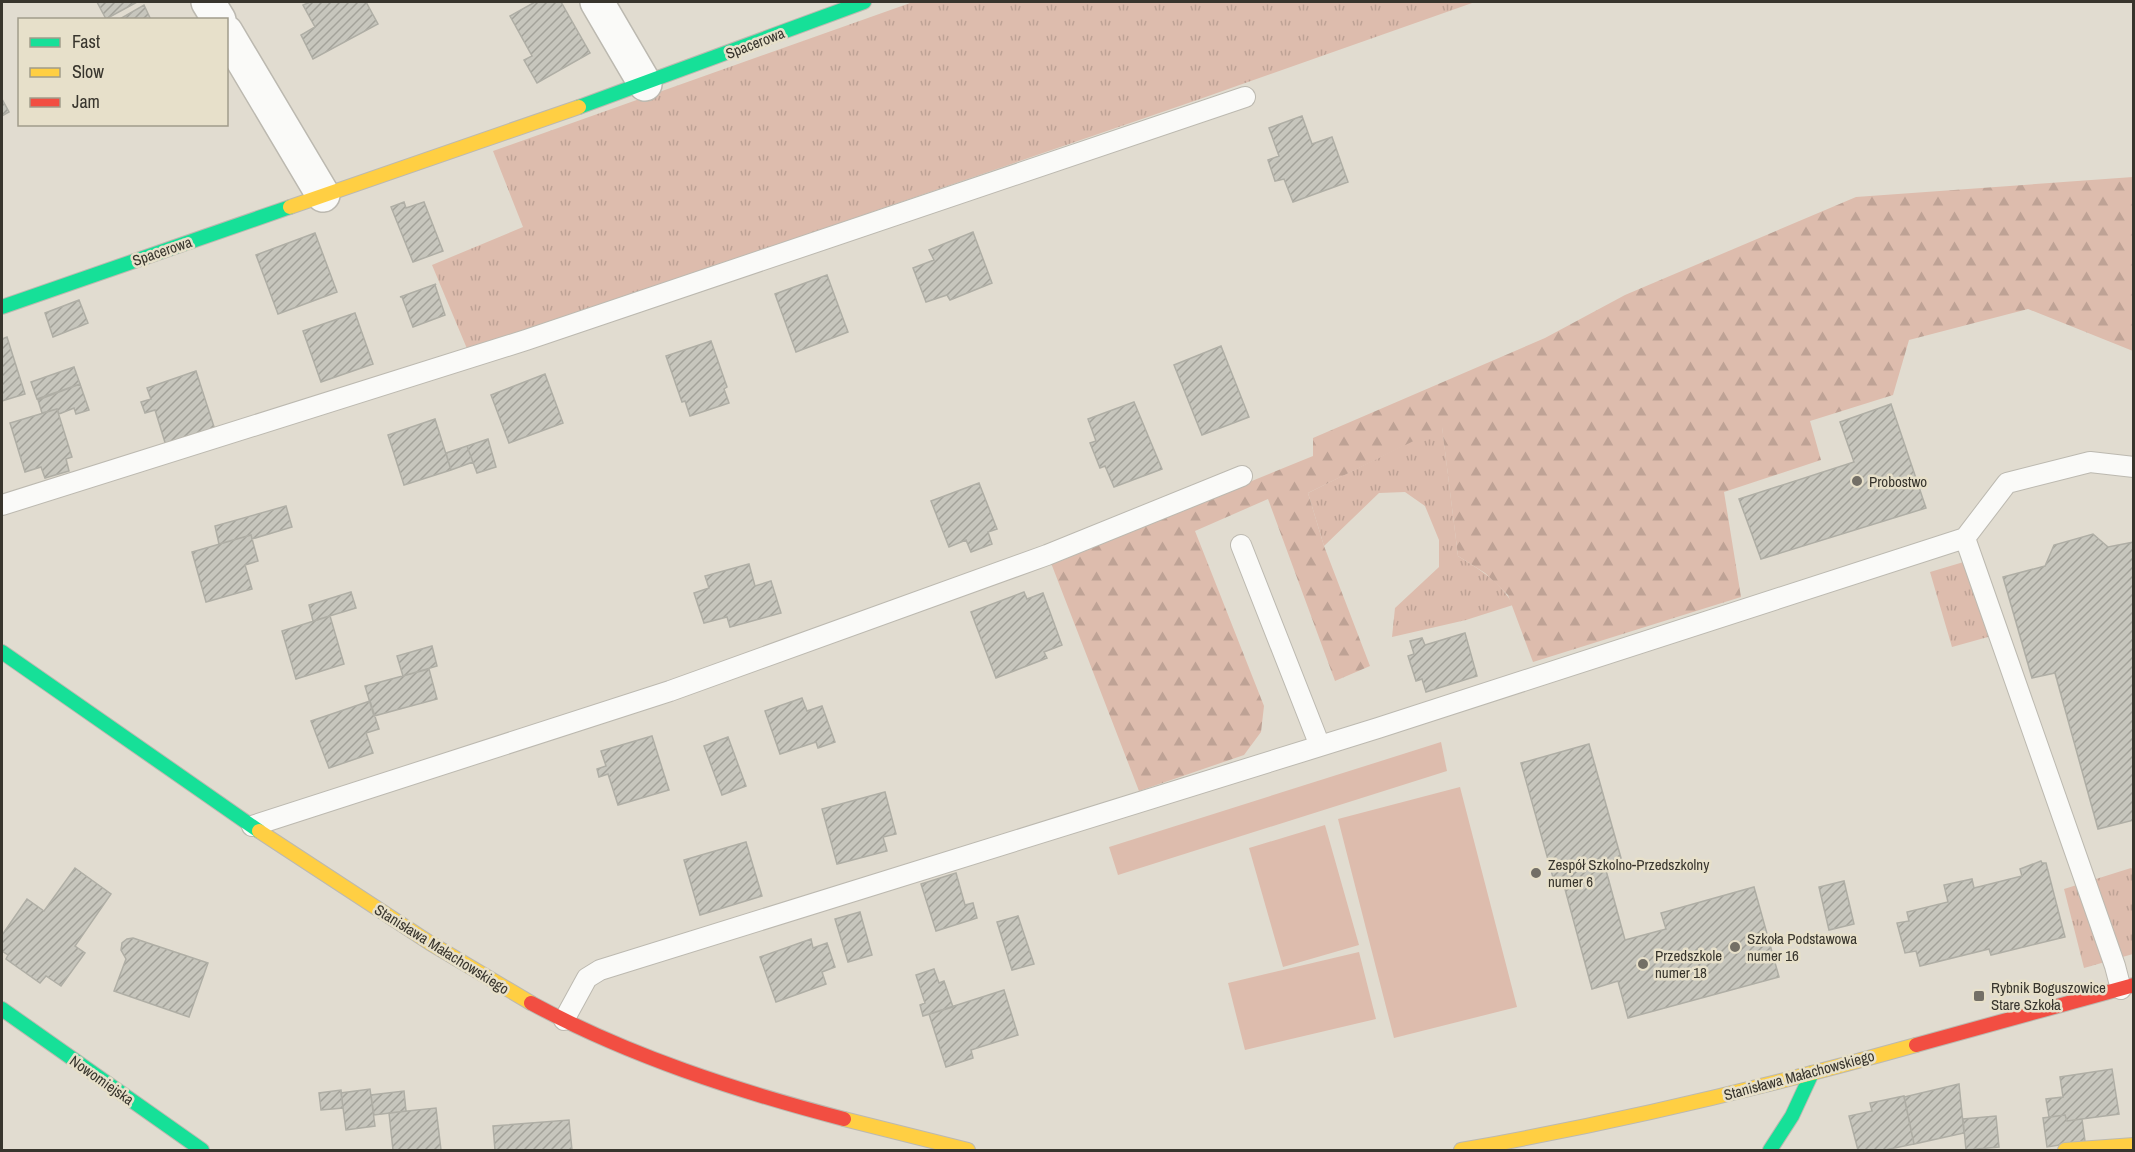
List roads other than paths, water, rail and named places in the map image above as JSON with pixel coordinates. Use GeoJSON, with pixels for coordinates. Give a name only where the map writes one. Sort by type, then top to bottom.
{"type":"FeatureCollection","features":[{"type":"Feature","properties":{"kind":"street"},"geometry":{"type":"LineString","coordinates":[[208,2],[218,18]]}},
{"type":"Feature","properties":{"kind":"street"},"geometry":{"type":"LineString","coordinates":[[597,2],[645,84]]}},
{"type":"Feature","properties":{"kind":"street","name":"Spacerowa"},"geometry":{"type":"LineString","coordinates":[[2,307],[645,84],[864,2]]}},
{"type":"Feature","properties":{"kind":"street"},"geometry":{"type":"LineString","coordinates":[[228,35],[323,195]]}},
{"type":"Feature","properties":{"kind":"street","name":"Stanisława Małachowskiego"},"geometry":{"type":"LineString","coordinates":[[2,652],[252,826],[470,970],[564,1020],[649,1058],[772,1099],[889,1132],[968,1150]]}},
{"type":"Feature","properties":{"kind":"street","name":"Stanisława Małachowskiego"},"geometry":{"type":"LineString","coordinates":[[1461,1150],[1568,1131],[1812,1073],[2127,987]]}},
{"type":"Feature","properties":{"kind":"street","name":"Nowomiejska"},"geometry":{"type":"LineString","coordinates":[[2,1009],[202,1150]]}},
{"type":"Feature","properties":{"kind":"street"},"geometry":{"type":"LineString","coordinates":[[1770,1150],[1792,1116],[1812,1073]]}},
{"type":"Feature","properties":{"kind":"street"},"geometry":{"type":"LineString","coordinates":[[2065,1150],[2133,1145]]}},
{"type":"Feature","properties":{"kind":"lane"},"geometry":{"type":"LineString","coordinates":[[2,505],[526,340],[1245,97]]}},
{"type":"Feature","properties":{"kind":"lane"},"geometry":{"type":"LineString","coordinates":[[564,1020],[587,978],[600,970],[1320,746],[1965,538],[2007,483],[2090,462],[2133,467]]}},
{"type":"Feature","properties":{"kind":"lane"},"geometry":{"type":"LineString","coordinates":[[252,826],[670,691],[1047,555],[1242,476]]}},
{"type":"Feature","properties":{"kind":"lane"},"geometry":{"type":"LineString","coordinates":[[1965,538],[2115,966],[2127,987]]}},
{"type":"Feature","properties":{"kind":"lane"},"geometry":{"type":"LineString","coordinates":[[1241,545],[1320,746]]}},
{"type":"Feature","properties":{"kind":"place","name":"Probostwo"},"geometry":{"type":"Point","coordinates":[1857,481]}},
{"type":"Feature","properties":{"kind":"place","name":"Zespół Szkolno-Przedszkolny numer 6"},"geometry":{"type":"Point","coordinates":[1536,873]}},
{"type":"Feature","properties":{"kind":"place","name":"Szkoła Podstawowa numer 16"},"geometry":{"type":"Point","coordinates":[1735,947]}},
{"type":"Feature","properties":{"kind":"place","name":"Przedszkole numer 18"},"geometry":{"type":"Point","coordinates":[1643,964]}},
{"type":"Feature","properties":{"kind":"place","name":"Rybnik Boguszowice Stare Szkoła"},"geometry":{"type":"Point","coordinates":[1979,996]}}]}
